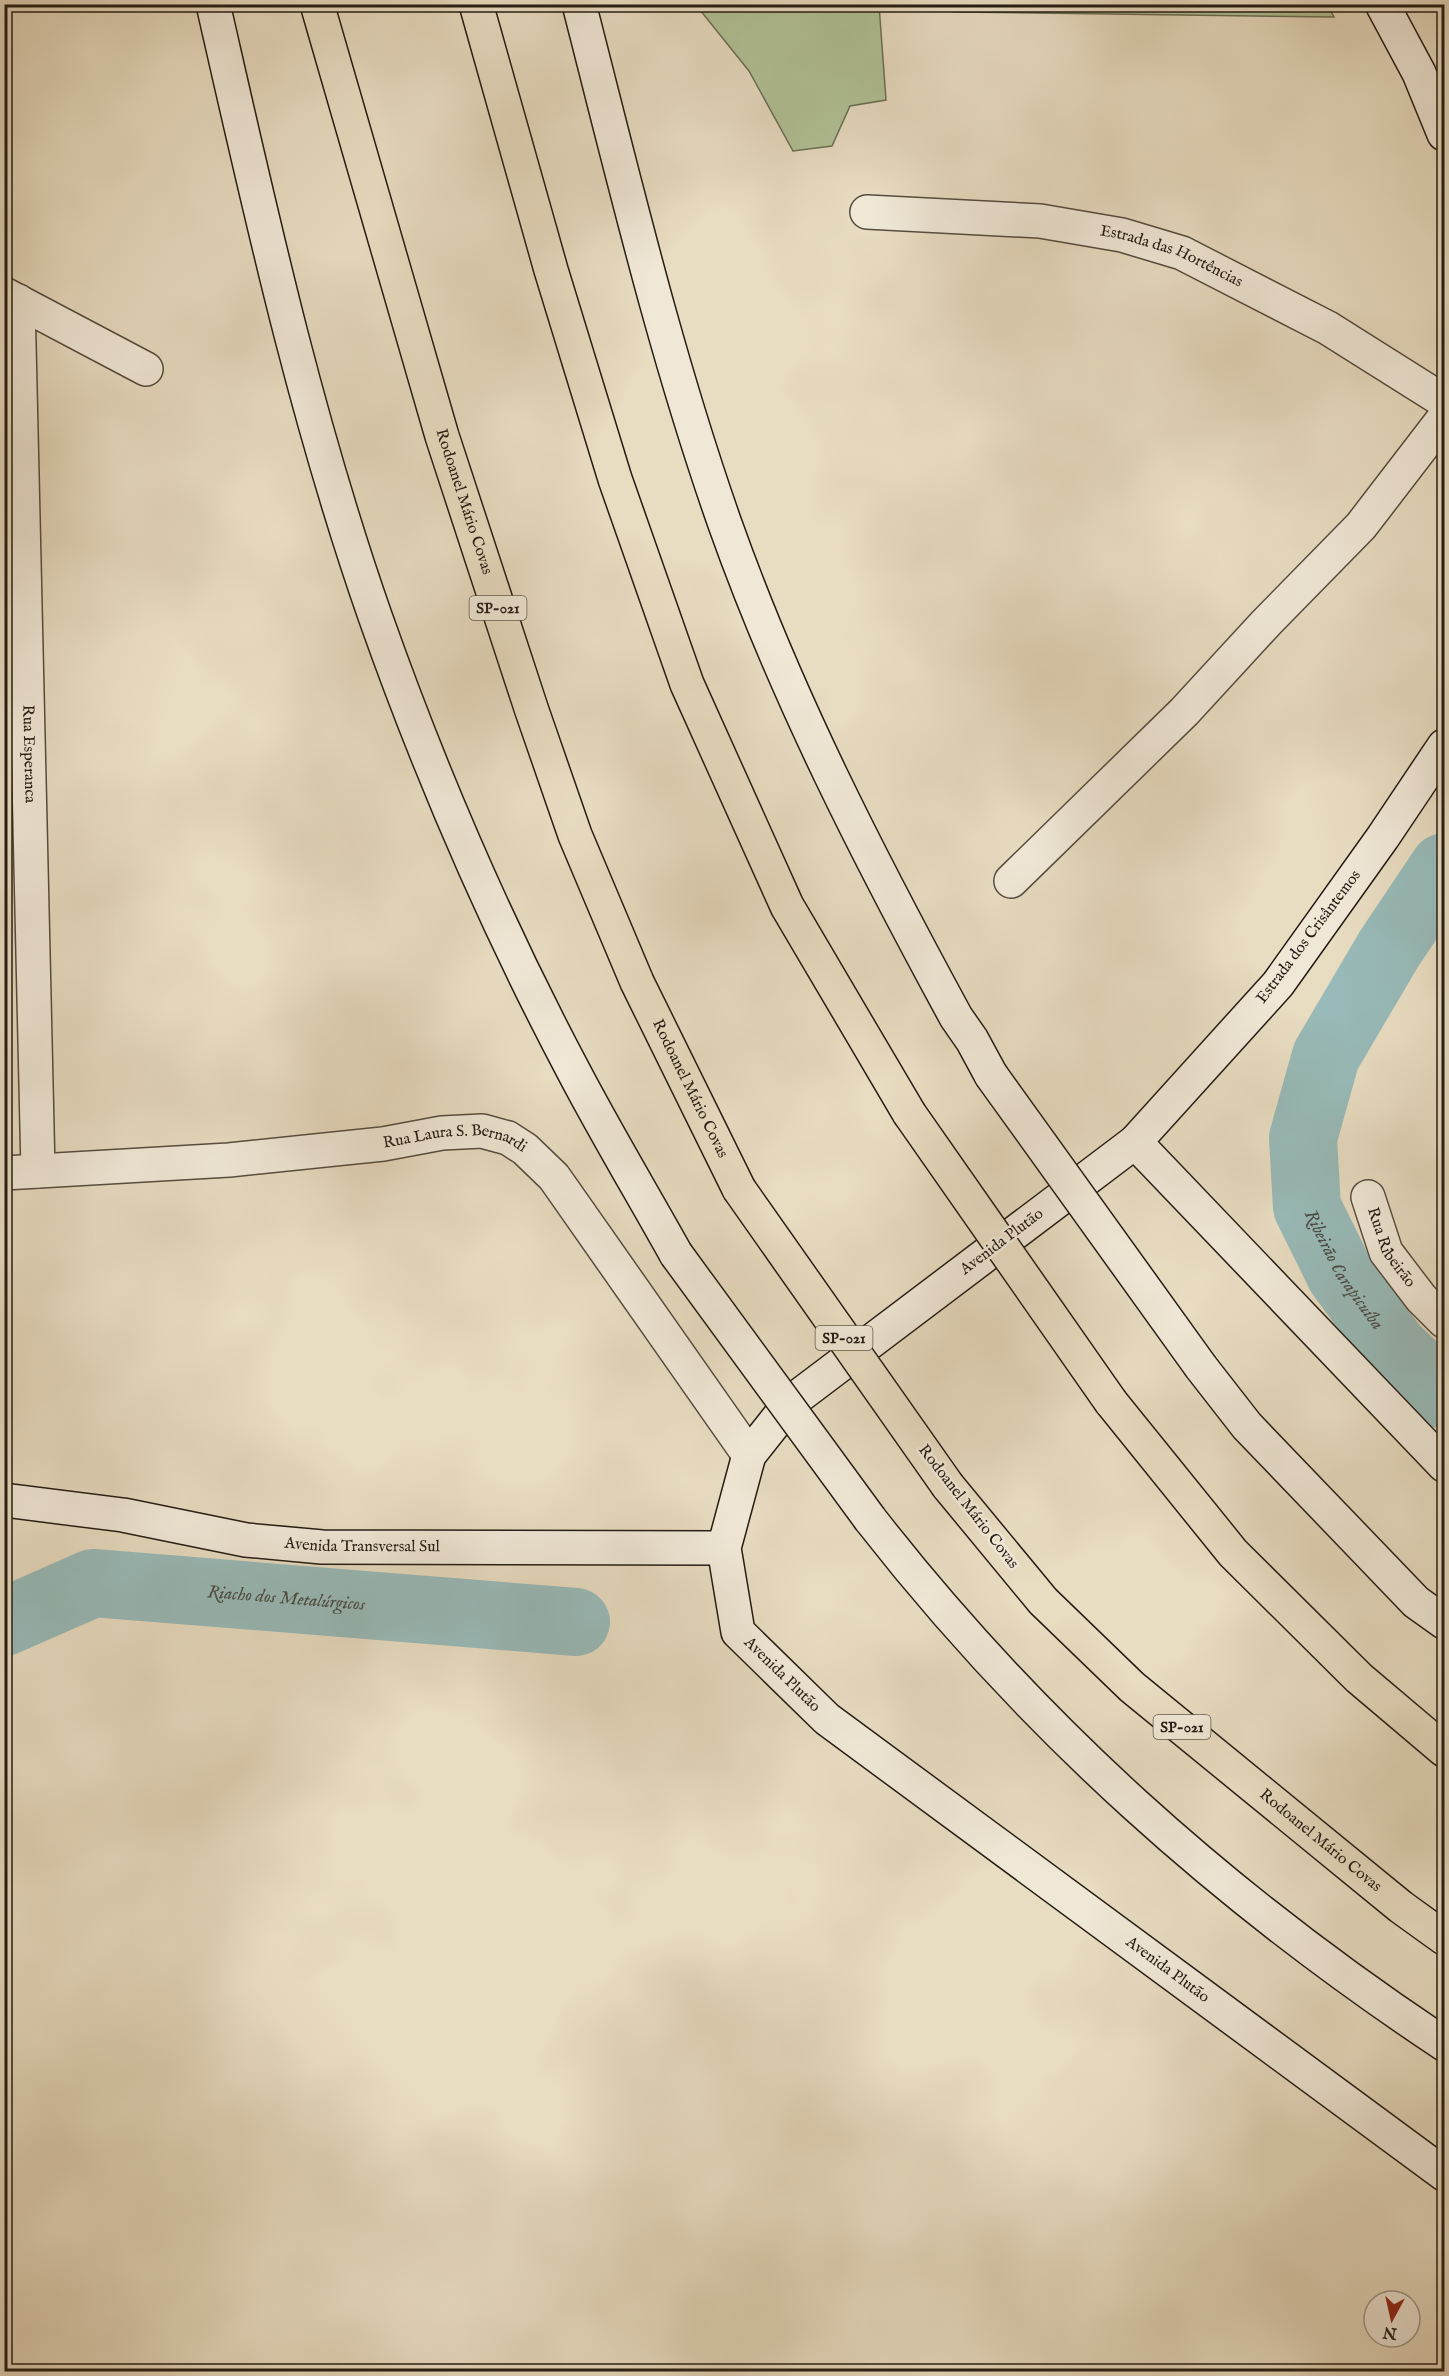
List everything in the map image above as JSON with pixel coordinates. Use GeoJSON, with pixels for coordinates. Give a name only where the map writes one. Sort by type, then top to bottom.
{"type":"FeatureCollection","features":[{"type":"Feature","properties":{"kind":"highway","name":"Rodoanel Mário Covas"},"geometry":{"type":"LineString","coordinates":[[317,4],[442,436],[575,835],[637,982],[739,1189],[948,1486],[1043,1601],[1132,1687],[1401,1907],[1444,1938]]}},
{"type":"Feature","properties":{"kind":"highway"},"geometry":{"type":"LineString","coordinates":[[476,4],[551,270],[615,479],[687,684],[788,906],[909,1113],[1111,1402],[1233,1553],[1359,1678],[1444,1750]]}},
{"type":"Feature","properties":{"kind":"main road"},"geometry":{"type":"LineString","coordinates":[[213,4],[301,377],[336,496],[406,700],[465,848],[518,961],[574,1072],[676,1254],[870,1519],[946,1612],[1069,1744],[1146,1817],[1226,1886],[1310,1952],[1444,2044]]}},
{"type":"Feature","properties":{"kind":"main road"},"geometry":{"type":"LineString","coordinates":[[579,4],[651,284],[687,411],[726,525],[765,628],[810,733],[855,828],[956,1017],[972,1040],[991,1075],[1201,1367],[1247,1426],[1416,1602],[1444,1622]]}},
{"type":"Feature","properties":{"kind":"main road"},"geometry":{"type":"LineString","coordinates":[[1382,4],[1419,73],[1444,134]]}},
{"type":"Feature","properties":{"kind":"main road","name":"Estrada das Hortências"},"geometry":{"type":"LineString","coordinates":[[867,212],[1040,221],[1122,235],[1182,253],[1328,328],[1444,401]]}},
{"type":"Feature","properties":{"kind":"main road"},"geometry":{"type":"LineString","coordinates":[[11,297],[146,369]]}},
{"type":"Feature","properties":{"kind":"main road","name":"Rua Esperanca"},"geometry":{"type":"LineString","coordinates":[[11,297],[38,1171]]}},
{"type":"Feature","properties":{"kind":"main road"},"geometry":{"type":"LineString","coordinates":[[1011,881],[1184,712],[1266,623],[1361,526],[1444,418]]}},
{"type":"Feature","properties":{"kind":"main road","name":"Estrada dos Crisântemos"},"geometry":{"type":"LineString","coordinates":[[1135,1142],[1278,984],[1444,746]]}},
{"type":"Feature","properties":{"kind":"main road","name":"Rua Laura S. Bernardi"},"geometry":{"type":"LineString","coordinates":[[4,1173],[229,1160],[383,1144],[442,1133],[482,1131],[508,1138],[525,1149],[554,1177],[749,1455]]}},
{"type":"Feature","properties":{"kind":"main road"},"geometry":{"type":"LineString","coordinates":[[1135,1142],[1444,1465]]}},
{"type":"Feature","properties":{"kind":"main road","name":"Avenida Plutão"},"geometry":{"type":"LineString","coordinates":[[1135,1142],[791,1402],[749,1455],[724,1548],[738,1632],[827,1719],[1444,2174]]}},
{"type":"Feature","properties":{"kind":"main road","name":"Rua Ribeirão"},"geometry":{"type":"LineString","coordinates":[[1368,1197],[1386,1252],[1421,1298],[1444,1321]]}},
{"type":"Feature","properties":{"kind":"main road","name":"Avenida Transversal Sul"},"geometry":{"type":"LineString","coordinates":[[4,1500],[123,1515],[246,1540],[322,1546],[724,1548]]}},
{"type":"Feature","properties":{"kind":"green space"},"geometry":{"type":"Polygon","coordinates":[[[1327,4],[1334,17],[955,12],[910,5],[1327,4]]]}},
{"type":"Feature","properties":{"kind":"green space"},"geometry":{"type":"Polygon","coordinates":[[[696,5],[879,5],[886,100],[850,106],[832,146],[793,151],[749,71],[696,5]]]}},
{"type":"Feature","properties":{"kind":"waterway","name":"Ribeirão Carapicuíba"},"geometry":{"type":"LineString","coordinates":[[1444,867],[1389,949],[1326,1056],[1303,1138],[1307,1207],[1340,1274],[1394,1348],[1444,1395]]}},
{"type":"Feature","properties":{"kind":"waterway","name":"Riacho dos Metalúrgicos"},"geometry":{"type":"LineString","coordinates":[[4,1622],[93,1583],[576,1622]]}}]}
